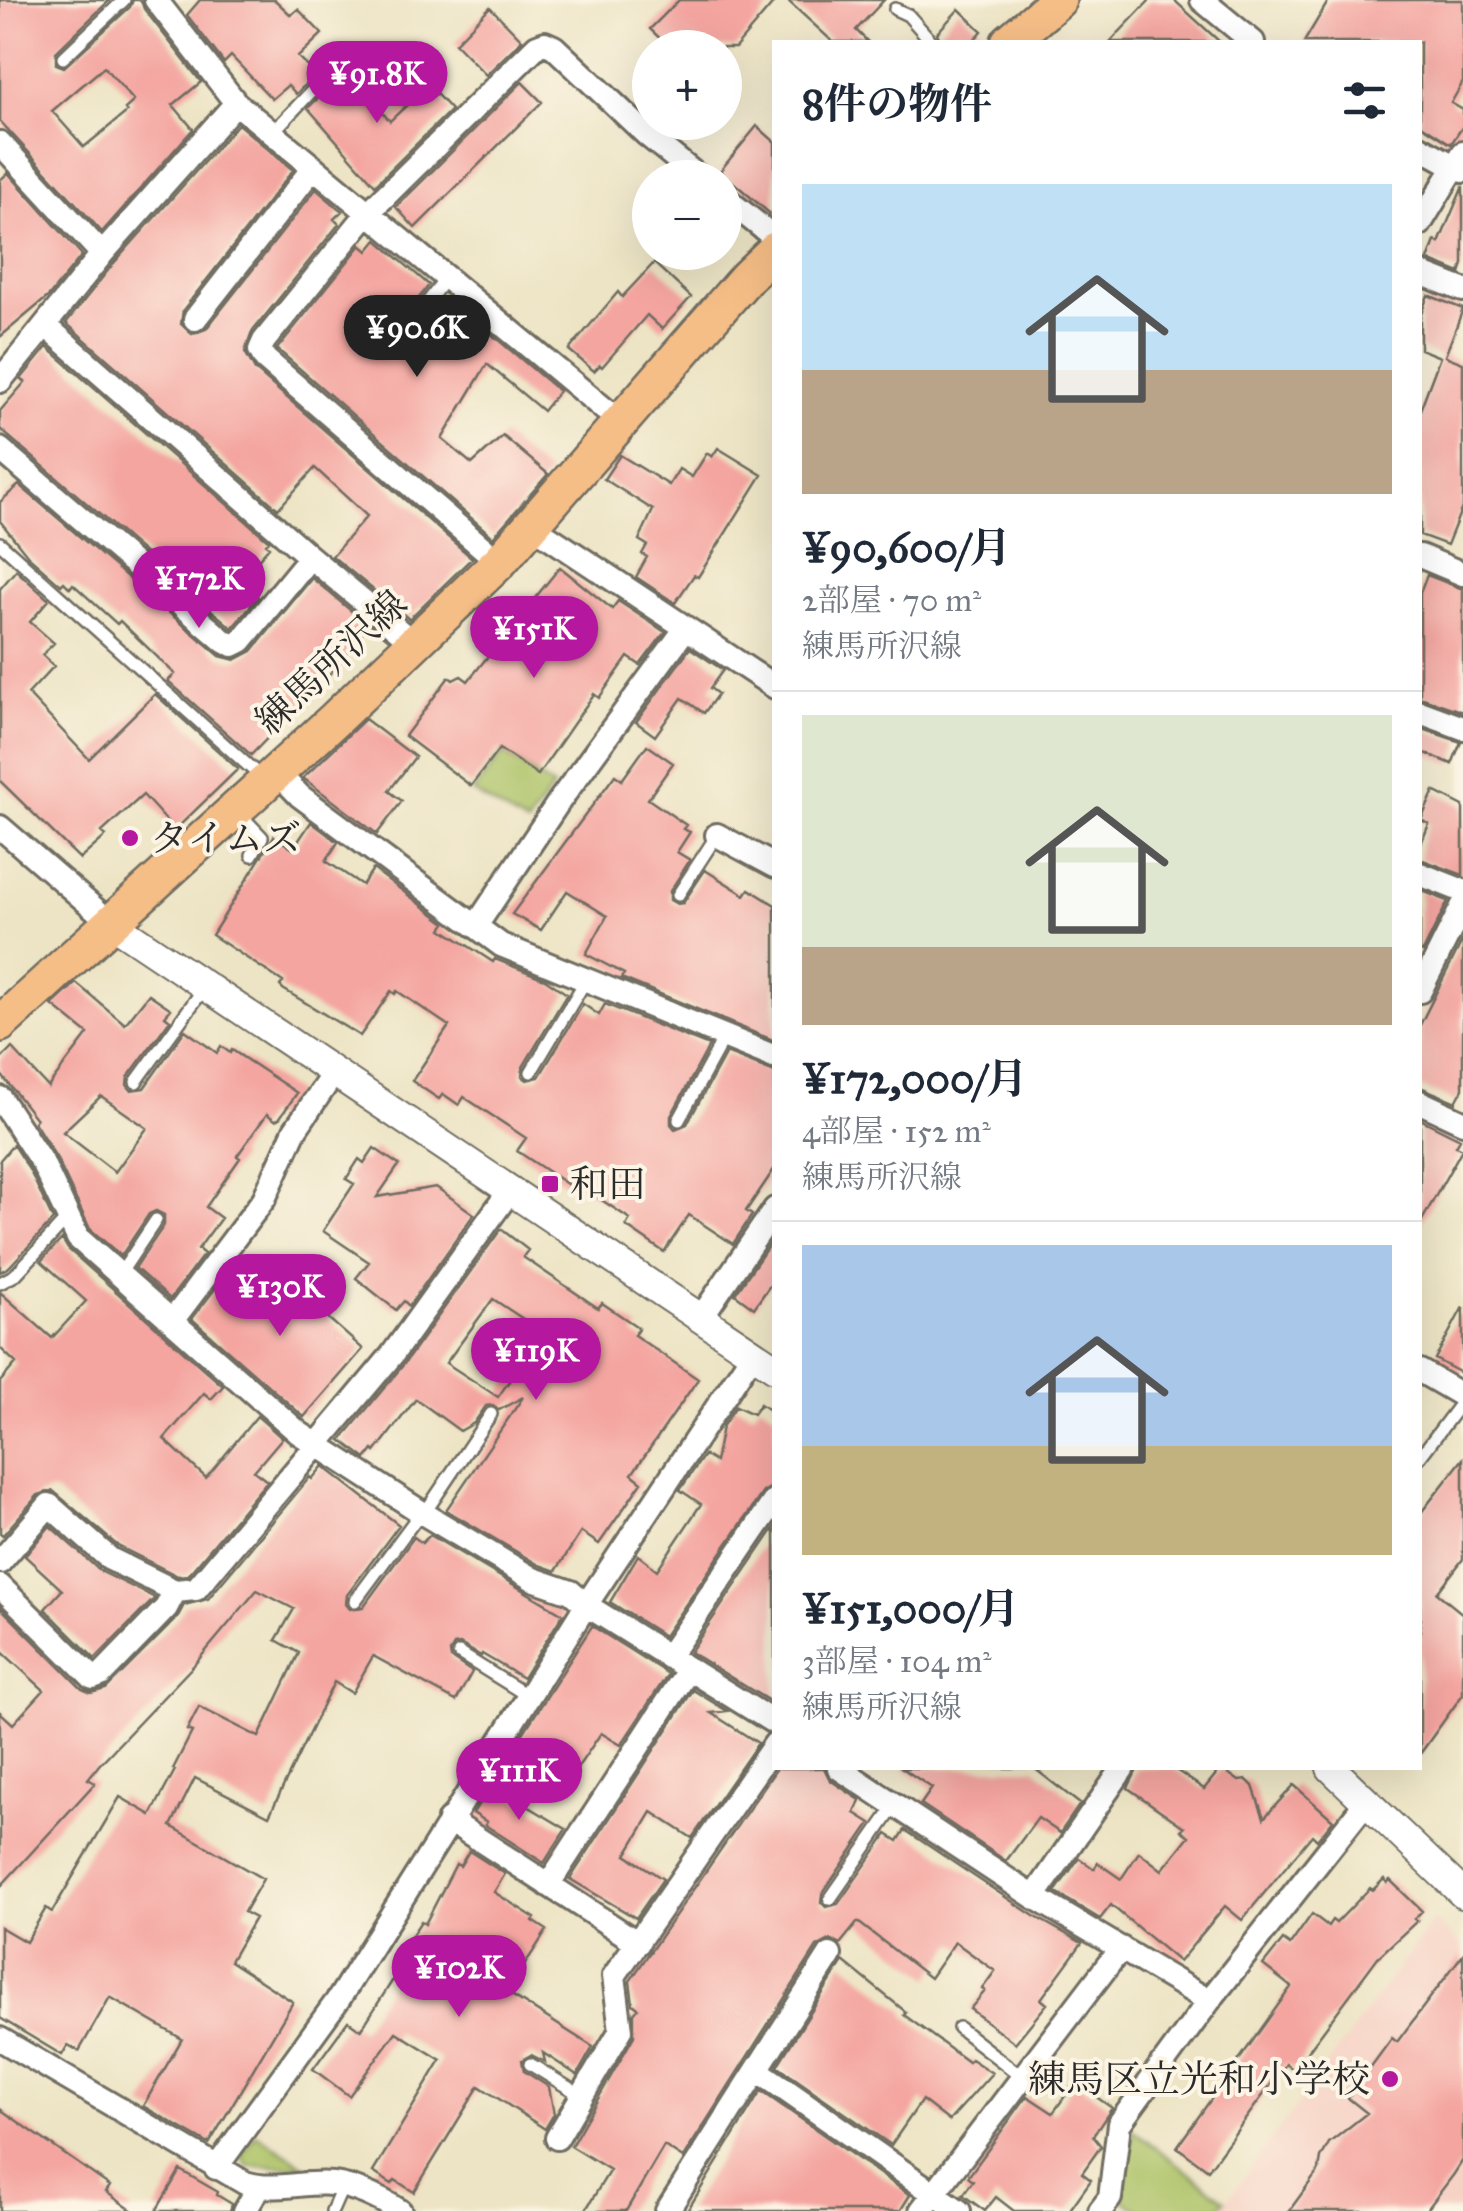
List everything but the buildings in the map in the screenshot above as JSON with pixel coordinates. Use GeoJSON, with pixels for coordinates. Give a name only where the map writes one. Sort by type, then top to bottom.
{"type":"FeatureCollection","features":[{"type":"Feature","properties":{"kind":"main road"},"geometry":{"type":"LineString","coordinates":[[1012,40],[1058,0]]}},
{"type":"Feature","properties":{"kind":"main road","name":"練馬所沢線"},"geometry":{"type":"LineString","coordinates":[[0,1024],[415,644],[499,562],[772,251]]}},
{"type":"Feature","properties":{"kind":"street"},"geometry":{"type":"LineString","coordinates":[[156,0],[236,103],[620,422]]}},
{"type":"Feature","properties":{"kind":"street"},"geometry":{"type":"LineString","coordinates":[[1202,0],[1247,40]]}},
{"type":"Feature","properties":{"kind":"street"},"geometry":{"type":"LineString","coordinates":[[499,562],[265,360],[260,350],[264,341],[367,214],[537,46],[545,43],[554,47],[678,160]]}},
{"type":"Feature","properties":{"kind":"street"},"geometry":{"type":"LineString","coordinates":[[1,376],[102,254],[236,103]]}},
{"type":"Feature","properties":{"kind":"street"},"geometry":{"type":"LineString","coordinates":[[0,143],[102,254]]}},
{"type":"Feature","properties":{"kind":"street"},"geometry":{"type":"LineString","coordinates":[[1422,148],[1460,164],[1422,221]]}},
{"type":"Feature","properties":{"kind":"street"},"geometry":{"type":"LineString","coordinates":[[195,319],[314,168]]}},
{"type":"Feature","properties":{"kind":"street"},"geometry":{"type":"LineString","coordinates":[[742,215],[772,245]]}},
{"type":"Feature","properties":{"kind":"street"},"geometry":{"type":"LineString","coordinates":[[1422,274],[1463,290]]}},
{"type":"Feature","properties":{"kind":"street"},"geometry":{"type":"LineString","coordinates":[[44,325],[415,644]]}},
{"type":"Feature","properties":{"kind":"street"},"geometry":{"type":"LineString","coordinates":[[0,448],[233,645],[241,641],[310,557]]}},
{"type":"Feature","properties":{"kind":"street"},"geometry":{"type":"LineString","coordinates":[[530,525],[772,685]]}},
{"type":"Feature","properties":{"kind":"street"},"geometry":{"type":"LineString","coordinates":[[1422,557],[1463,574]]}},
{"type":"Feature","properties":{"kind":"street"},"geometry":{"type":"LineString","coordinates":[[476,926],[560,800],[686,628]]}},
{"type":"Feature","properties":{"kind":"street"},"geometry":{"type":"LineString","coordinates":[[1422,713],[1463,728]]}},
{"type":"Feature","properties":{"kind":"street"},"geometry":{"type":"LineString","coordinates":[[271,776],[501,945],[772,1056]]}},
{"type":"Feature","properties":{"kind":"street"},"geometry":{"type":"LineString","coordinates":[[0,827],[110,922],[764,1360],[586,1605],[340,1997],[216,2168]]}},
{"type":"Feature","properties":{"kind":"street"},"geometry":{"type":"LineString","coordinates":[[718,836],[772,864]]}},
{"type":"Feature","properties":{"kind":"street"},"geometry":{"type":"LineString","coordinates":[[1422,875],[1463,892]]}},
{"type":"Feature","properties":{"kind":"street"},"geometry":{"type":"LineString","coordinates":[[1422,987],[1463,904]]}},
{"type":"Feature","properties":{"kind":"street"},"geometry":{"type":"LineString","coordinates":[[172,1321],[264,1200],[295,1130],[333,1074]]}},
{"type":"Feature","properties":{"kind":"street"},"geometry":{"type":"LineString","coordinates":[[0,1098],[42,1164],[78,1238],[318,1446],[533,1579],[571,1592],[772,1721]]}},
{"type":"Feature","properties":{"kind":"street"},"geometry":{"type":"LineString","coordinates":[[1422,1103],[1463,1122]]}},
{"type":"Feature","properties":{"kind":"street"},"geometry":{"type":"LineString","coordinates":[[0,1562],[49,1505],[110,1559],[175,1591],[196,1589],[392,1354],[511,1189]]}},
{"type":"Feature","properties":{"kind":"street"},"geometry":{"type":"LineString","coordinates":[[700,1319],[772,1213]]}},
{"type":"Feature","properties":{"kind":"street"},"geometry":{"type":"LineString","coordinates":[[1422,1372],[1463,1398]]}},
{"type":"Feature","properties":{"kind":"street"},"geometry":{"type":"LineString","coordinates":[[668,1656],[772,1504]]}},
{"type":"Feature","properties":{"kind":"street"},"geometry":{"type":"LineString","coordinates":[[0,1586],[93,1678],[101,1675],[166,1608],[175,1591]]}},
{"type":"Feature","properties":{"kind":"street"},"geometry":{"type":"LineString","coordinates":[[548,1885],[689,1670]]}},
{"type":"Feature","properties":{"kind":"street"},"geometry":{"type":"LineString","coordinates":[[557,2138],[621,2030],[614,1976],[772,1748]]}},
{"type":"Feature","properties":{"kind":"street"},"geometry":{"type":"LineString","coordinates":[[842,1770],[1034,1896],[1209,2001]]}},
{"type":"Feature","properties":{"kind":"street"},"geometry":{"type":"LineString","coordinates":[[1034,1896],[1122,1770]]}},
{"type":"Feature","properties":{"kind":"street"},"geometry":{"type":"LineString","coordinates":[[1333,1770],[1462,1892]]}},
{"type":"Feature","properties":{"kind":"street"},"geometry":{"type":"LineString","coordinates":[[1100,2211],[1110,2198],[1118,2124],[1209,2001],[1367,1801]]}},
{"type":"Feature","properties":{"kind":"street"},"geometry":{"type":"LineString","coordinates":[[449,1820],[638,1943]]}},
{"type":"Feature","properties":{"kind":"street"},"geometry":{"type":"LineString","coordinates":[[927,2202],[1121,1948]]}},
{"type":"Feature","properties":{"kind":"street"},"geometry":{"type":"LineString","coordinates":[[667,2211],[830,1954]]}},
{"type":"Feature","properties":{"kind":"street"},"geometry":{"type":"LineString","coordinates":[[0,2039],[216,2168],[260,2187],[343,2186],[358,2189],[400,2211]]}},
{"type":"Feature","properties":{"kind":"street"},"geometry":{"type":"LineString","coordinates":[[756,2070],[927,2202],[959,2211]]}},
{"type":"Feature","properties":{"kind":"street"},"geometry":{"type":"LineString","coordinates":[[245,2211],[260,2187]]}},
{"type":"Feature","properties":{"kind":"lane"},"geometry":{"type":"LineString","coordinates":[[64,58],[124,0]]}},
{"type":"Feature","properties":{"kind":"lane"},"geometry":{"type":"LineString","coordinates":[[896,9],[908,15],[930,40]]}},
{"type":"Feature","properties":{"kind":"lane"},"geometry":{"type":"LineString","coordinates":[[272,133],[330,73]]}},
{"type":"Feature","properties":{"kind":"lane"},"geometry":{"type":"LineString","coordinates":[[390,351],[446,278]]}},
{"type":"Feature","properties":{"kind":"lane"},"geometry":{"type":"LineString","coordinates":[[0,543],[271,776]]}},
{"type":"Feature","properties":{"kind":"lane"},"geometry":{"type":"LineString","coordinates":[[235,808],[262,837],[252,855]]}},
{"type":"Feature","properties":{"kind":"lane"},"geometry":{"type":"LineString","coordinates":[[678,895],[718,836]]}},
{"type":"Feature","properties":{"kind":"lane"},"geometry":{"type":"LineString","coordinates":[[531,1072],[586,980]]}},
{"type":"Feature","properties":{"kind":"lane"},"geometry":{"type":"LineString","coordinates":[[136,1082],[205,987]]}},
{"type":"Feature","properties":{"kind":"lane"},"geometry":{"type":"LineString","coordinates":[[679,1120],[724,1036]]}},
{"type":"Feature","properties":{"kind":"lane"},"geometry":{"type":"LineString","coordinates":[[0,1282],[15,1275],[68,1218]]}},
{"type":"Feature","properties":{"kind":"lane"},"geometry":{"type":"LineString","coordinates":[[120,1274],[156,1220]]}},
{"type":"Feature","properties":{"kind":"lane"},"geometry":{"type":"LineString","coordinates":[[1422,1453],[1463,1398]]}},
{"type":"Feature","properties":{"kind":"lane"},"geometry":{"type":"LineString","coordinates":[[356,1601],[423,1513],[490,1414]]}},
{"type":"Feature","properties":{"kind":"lane"},"geometry":{"type":"LineString","coordinates":[[459,1653],[528,1696]]}},
{"type":"Feature","properties":{"kind":"lane"},"geometry":{"type":"LineString","coordinates":[[830,1899],[894,1807]]}},
{"type":"Feature","properties":{"kind":"lane"},"geometry":{"type":"LineString","coordinates":[[959,2028],[1022,2077]]}},
{"type":"Feature","properties":{"kind":"lane"},"geometry":{"type":"LineString","coordinates":[[530,2064],[582,2096]]}},
{"type":"Feature","properties":{"kind":"lane"},"geometry":{"type":"LineString","coordinates":[[332,2211],[343,2186]]}},
{"type":"Feature","properties":{"kind":"shaded area","name":"練馬区立光和小学校"},"geometry":{"type":"Polygon","coordinates":[[[1434,1919],[1463,1947],[1463,2211],[1219,2211],[1434,1919]]]}},
{"type":"Feature","properties":{"kind":"green space"},"geometry":{"type":"Polygon","coordinates":[[[503,753],[553,787],[527,825],[473,792],[503,753]]]}},
{"type":"Feature","properties":{"kind":"green space"},"geometry":{"type":"Polygon","coordinates":[[[1133,2130],[1225,2200],[1216,2211],[1139,2211],[1123,2200],[1133,2130]]]}},
{"type":"Feature","properties":{"kind":"green space"},"geometry":{"type":"Polygon","coordinates":[[[256,2134],[306,2167],[248,2166],[244,2151],[256,2134]]]}},
{"type":"Feature","properties":{"kind":"place","name":"タイムズ"},"geometry":{"type":"Point","coordinates":[130,838]}},
{"type":"Feature","properties":{"kind":"place","name":"和田"},"geometry":{"type":"Point","coordinates":[550,1184]}},
{"type":"Feature","properties":{"kind":"place","name":"練馬区立光和小学校"},"geometry":{"type":"Point","coordinates":[1390,2079]}}]}
